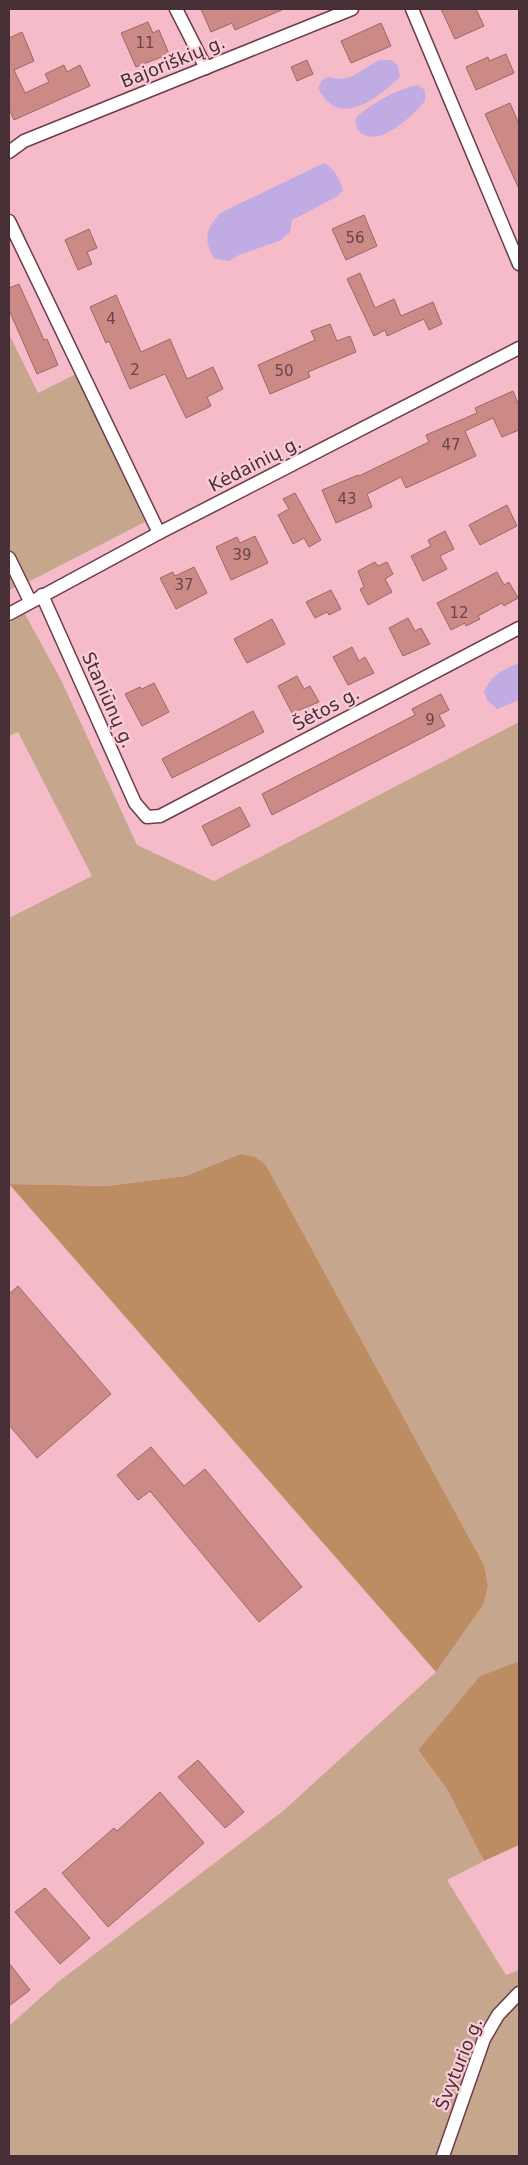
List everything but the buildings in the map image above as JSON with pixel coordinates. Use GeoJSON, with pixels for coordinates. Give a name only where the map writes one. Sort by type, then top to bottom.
{"type":"FeatureCollection","features":[{"type":"Feature","properties":{"kind":"street"},"geometry":{"type":"LineString","coordinates":[[176,9],[206,68]]}},
{"type":"Feature","properties":{"kind":"street","name":"Bajoriškių g."},"geometry":{"type":"LineString","coordinates":[[9,152],[24,141],[352,9]]}},
{"type":"Feature","properties":{"kind":"street"},"geometry":{"type":"LineString","coordinates":[[412,9],[519,264]]}},
{"type":"Feature","properties":{"kind":"street"},"geometry":{"type":"LineString","coordinates":[[9,221],[159,533]]}},
{"type":"Feature","properties":{"kind":"street","name":"Kėdainių g."},"geometry":{"type":"LineString","coordinates":[[9,614],[159,533],[519,348]]}},
{"type":"Feature","properties":{"kind":"street","name":"Staniūnų g."},"geometry":{"type":"LineString","coordinates":[[9,558],[36,598],[136,803],[147,817]]}},
{"type":"Feature","properties":{"kind":"street","name":"Šėtos g."},"geometry":{"type":"LineString","coordinates":[[147,817],[160,816],[519,628]]}},
{"type":"Feature","properties":{"kind":"street","name":"Švyturio g."},"geometry":{"type":"LineString","coordinates":[[443,2156],[484,2039],[498,2015],[519,1993]]}},
{"type":"Feature","properties":{"kind":"shaded area"},"geometry":{"type":"Polygon","coordinates":[[[379,60],[391,60],[398,66],[400,77],[369,101],[347,109],[336,107],[327,100],[318,88],[322,80],[328,77],[340,79],[351,77],[379,60]]]}},
{"type":"Feature","properties":{"kind":"shaded area"},"geometry":{"type":"Polygon","coordinates":[[[417,85],[425,90],[425,101],[405,121],[388,133],[379,136],[370,137],[358,130],[356,117],[377,102],[417,85]]]}},
{"type":"Feature","properties":{"kind":"shaded area"},"geometry":{"type":"Polygon","coordinates":[[[324,163],[334,171],[340,182],[343,190],[338,196],[292,220],[290,232],[281,240],[239,255],[229,261],[215,259],[207,240],[209,228],[222,212],[324,163]]]}},
{"type":"Feature","properties":{"kind":"shaded area"},"geometry":{"type":"Polygon","coordinates":[[[9,334],[38,393],[76,374],[145,522],[9,590],[9,334]]]}},
{"type":"Feature","properties":{"kind":"shaded area"},"geometry":{"type":"Polygon","coordinates":[[[25,614],[62,682],[137,845],[214,881],[519,722],[519,1661],[480,1676],[418,1750],[447,1789],[484,1861],[447,1880],[506,1975],[519,1970],[519,2156],[9,2156],[9,2026],[58,1982],[283,1811],[436,1672],[483,1605],[488,1586],[484,1565],[266,1165],[240,1154],[186,1176],[107,1186],[9,1184],[9,918],[92,876],[18,732],[9,736],[9,623],[25,614]]]}},
{"type":"Feature","properties":{"kind":"shaded area"},"geometry":{"type":"Polygon","coordinates":[[[519,663],[519,700],[497,709],[487,700],[484,692],[490,681],[498,673],[519,663]]]}},
{"type":"Feature","properties":{"kind":"shaded area"},"geometry":{"type":"Polygon","coordinates":[[[240,1154],[255,1157],[266,1165],[484,1565],[488,1586],[483,1605],[436,1672],[9,1184],[107,1186],[186,1176],[240,1154]]]}},
{"type":"Feature","properties":{"kind":"shaded area"},"geometry":{"type":"Polygon","coordinates":[[[519,1661],[519,1845],[484,1861],[447,1789],[418,1750],[480,1676],[519,1661]]]}}]}
